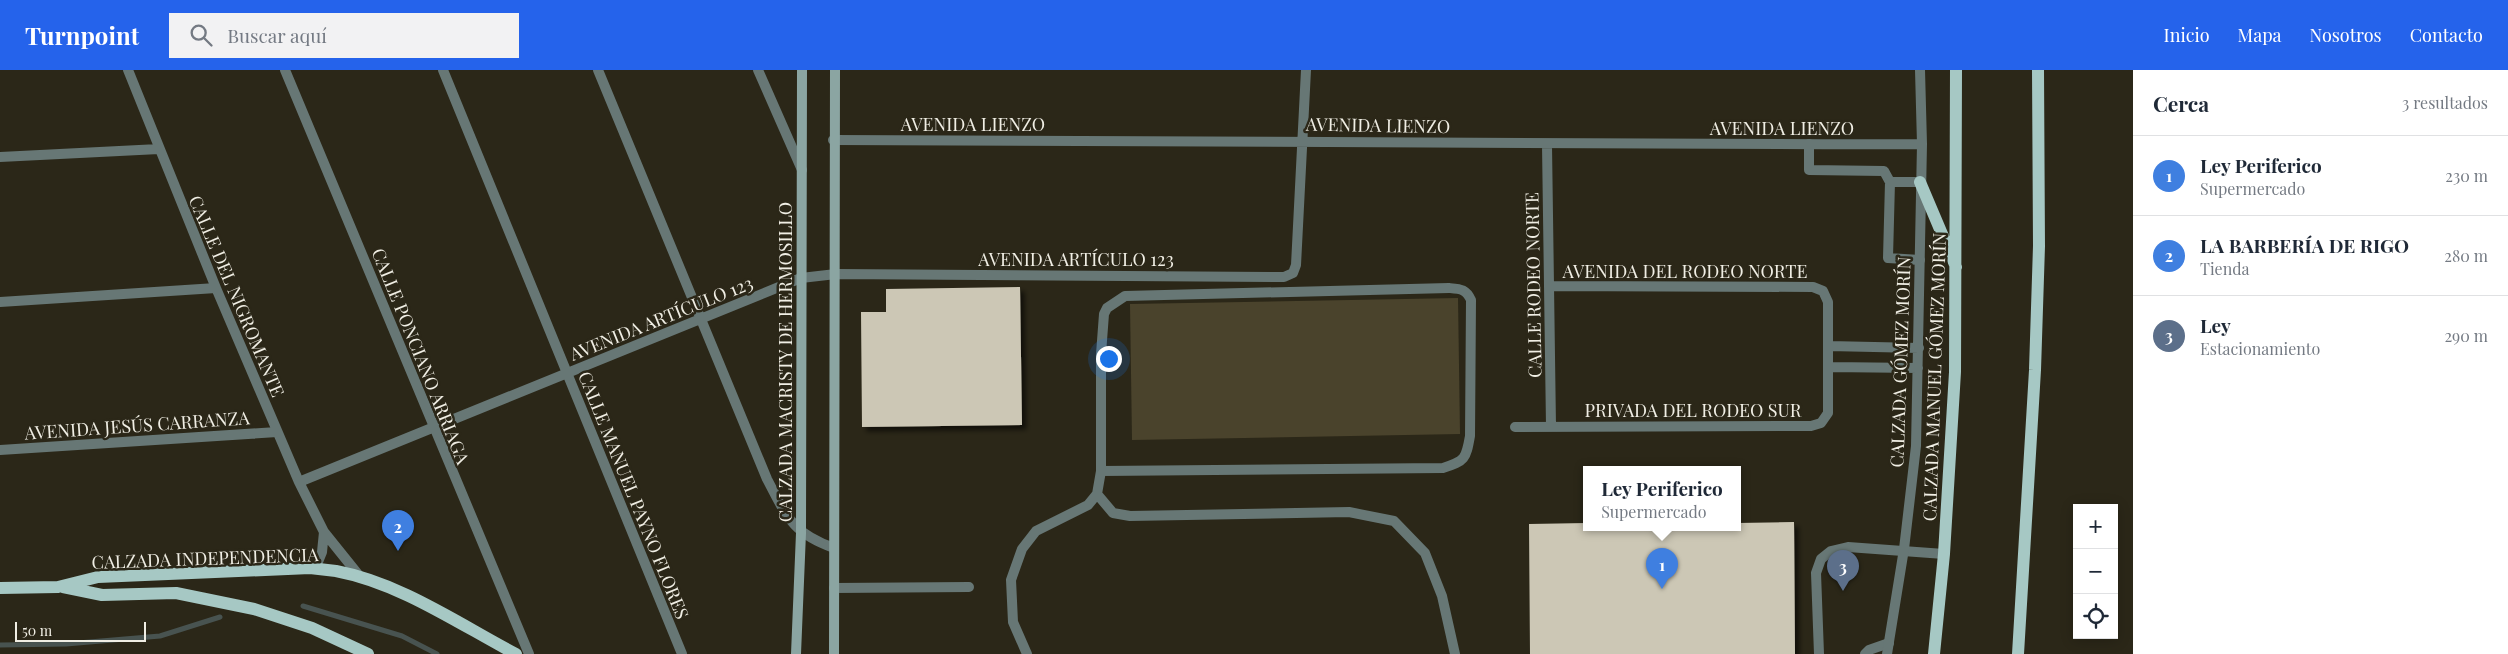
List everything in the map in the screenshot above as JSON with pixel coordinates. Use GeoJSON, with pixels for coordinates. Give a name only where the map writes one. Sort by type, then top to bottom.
{"type":"FeatureCollection","features":[{"type":"Feature","properties":{"kind":"main road","name":"CALZADA MACRISTY DE HERMOSILLO"},"geometry":{"type":"LineString","coordinates":[[796,654],[801,533],[802,70]]}},
{"type":"Feature","properties":{"kind":"main road"},"geometry":{"type":"LineString","coordinates":[[834,654],[835,70]]}},
{"type":"Feature","properties":{"kind":"main road","name":"CALZADA MANUEL GÓMEZ MORÍN"},"geometry":{"type":"LineString","coordinates":[[1933,651],[1944,554],[1956,372],[1956,70]]}},
{"type":"Feature","properties":{"kind":"main road"},"geometry":{"type":"LineString","coordinates":[[2018,654],[2035,360],[2038,246],[2038,70]]}},
{"type":"Feature","properties":{"kind":"main road"},"geometry":{"type":"LineString","coordinates":[[1920,182],[1936,224],[1957,270]]}},
{"type":"Feature","properties":{"kind":"main road","name":"CALZADA INDEPENDENCIA"},"geometry":{"type":"LineString","coordinates":[[0,588],[58,586],[98,578],[315,569],[337,571],[410,598],[516,654]]}},
{"type":"Feature","properties":{"kind":"main road","name":"CALZADA INDEPENDENCIA"},"geometry":{"type":"LineString","coordinates":[[58,586],[102,595],[176,593],[254,609],[312,628],[368,654]]}},
{"type":"Feature","properties":{"kind":"street","name":"CALLE DEL NIGROMANTE"},"geometry":{"type":"LineString","coordinates":[[128,70],[216,288],[299,482],[324,532],[362,579]]}},
{"type":"Feature","properties":{"kind":"street","name":"CALLE PONCIANO ARRIAGA"},"geometry":{"type":"LineString","coordinates":[[285,70],[528,654]]}},
{"type":"Feature","properties":{"kind":"street","name":"CALLE MANUEL PAYNO FLORES"},"geometry":{"type":"LineString","coordinates":[[443,70],[682,654]]}},
{"type":"Feature","properties":{"kind":"street"},"geometry":{"type":"LineString","coordinates":[[598,70],[768,479],[783,509],[801,533],[814,541],[834,548]]}},
{"type":"Feature","properties":{"kind":"street"},"geometry":{"type":"LineString","coordinates":[[758,70],[802,171]]}},
{"type":"Feature","properties":{"kind":"street"},"geometry":{"type":"LineString","coordinates":[[1283,291],[1289,285],[1296,265],[1306,70]]}},
{"type":"Feature","properties":{"kind":"street","name":"CALZADA GÓMEZ MORÍN"},"geometry":{"type":"LineString","coordinates":[[1887,654],[1904,549],[1916,446],[1922,144],[1920,70]]}},
{"type":"Feature","properties":{"kind":"street","name":"AVENIDA LIENZO"},"geometry":{"type":"LineString","coordinates":[[834,140],[1302,140],[1547,145],[1922,144]]}},
{"type":"Feature","properties":{"kind":"street"},"geometry":{"type":"LineString","coordinates":[[1809,144],[1809,170],[1884,171],[1890,182],[1888,258],[1920,260]]}},
{"type":"Feature","properties":{"kind":"street","name":"CALLE RODEO NORTE"},"geometry":{"type":"LineString","coordinates":[[1547,145],[1551,426]]}},
{"type":"Feature","properties":{"kind":"street"},"geometry":{"type":"LineString","coordinates":[[0,157],[159,148]]}},
{"type":"Feature","properties":{"kind":"street"},"geometry":{"type":"LineString","coordinates":[[1890,182],[1920,182]]}},
{"type":"Feature","properties":{"kind":"street","name":"AVENIDA ARTÍCULO 123"},"geometry":{"type":"LineString","coordinates":[[299,482],[702,320],[801,278],[836,274],[1284,277],[1293,273]]}},
{"type":"Feature","properties":{"kind":"street","name":"AVENIDA DEL RODEO NORTE"},"geometry":{"type":"LineString","coordinates":[[1549,286],[1813,287],[1823,291],[1828,302],[1829,346]]}},
{"type":"Feature","properties":{"kind":"street"},"geometry":{"type":"LineString","coordinates":[[0,302],[216,288]]}},
{"type":"Feature","properties":{"kind":"street"},"geometry":{"type":"LineString","coordinates":[[1027,654],[1013,622],[1011,580],[1022,549],[1036,531],[1088,505],[1097,494],[1102,470],[1102,354],[1104,314],[1107,308],[1125,296],[1283,291],[1459,288],[1467,293],[1471,300],[1470,436],[1467,453],[1461,462],[1443,468],[1102,470]]}},
{"type":"Feature","properties":{"kind":"street"},"geometry":{"type":"LineString","coordinates":[[1829,346],[1919,348]]}},
{"type":"Feature","properties":{"kind":"street","name":"PRIVADA DEL RODEO SUR"},"geometry":{"type":"LineString","coordinates":[[1515,427],[1811,426],[1822,423],[1828,413],[1829,346]]}},
{"type":"Feature","properties":{"kind":"street"},"geometry":{"type":"LineString","coordinates":[[1829,367],[1918,368]]}},
{"type":"Feature","properties":{"kind":"street","name":"AVENIDA JESÚS CARRANZA"},"geometry":{"type":"LineString","coordinates":[[0,450],[277,432]]}},
{"type":"Feature","properties":{"kind":"street"},"geometry":{"type":"LineString","coordinates":[[1097,494],[1113,513],[1130,516],[1350,512],[1394,521],[1425,553],[1442,596],[1455,654]]}},
{"type":"Feature","properties":{"kind":"street"},"geometry":{"type":"LineString","coordinates":[[315,569],[322,552],[324,532]]}},
{"type":"Feature","properties":{"kind":"street"},"geometry":{"type":"LineString","coordinates":[[1819,654],[1816,573],[1822,559],[1831,551],[1848,547],[1904,549],[1944,554]]}},
{"type":"Feature","properties":{"kind":"street"},"geometry":{"type":"LineString","coordinates":[[834,588],[970,587]]}},
{"type":"Feature","properties":{"kind":"street"},"geometry":{"type":"LineString","coordinates":[[1865,654],[1869,650],[1889,643]]}},
{"type":"Feature","properties":{"kind":"shaded area"},"geometry":{"type":"Polygon","coordinates":[[[1458,298],[1460,434],[1132,440],[1130,304],[1458,298]]]}},
{"type":"Feature","properties":{"kind":"building"},"geometry":{"type":"Polygon","coordinates":[[[1020,287],[1022,425],[862,427],[861,312],[886,312],[886,289],[1020,287]]]}},
{"type":"Feature","properties":{"kind":"building"},"geometry":{"type":"Polygon","coordinates":[[[1794,522],[1795,654],[1530,654],[1529,524],[1583,523],[1583,531],[1741,531],[1741,523],[1794,522]]]}},
{"type":"Feature","properties":{"kind":"waterway"},"geometry":{"type":"LineString","coordinates":[[303,606],[402,636],[437,654]]}},
{"type":"Feature","properties":{"kind":"waterway"},"geometry":{"type":"LineString","coordinates":[[0,645],[66,644],[160,636],[220,617]]}},
{"type":"Feature","properties":{"kind":"place","name":"LA BARBERÍA DE RIGO"},"geometry":{"type":"Point","coordinates":[398,551]}},
{"type":"Feature","properties":{"kind":"place","name":"Ley Periferico"},"geometry":{"type":"Point","coordinates":[1662,589]}},
{"type":"Feature","properties":{"kind":"place","name":"Ley"},"geometry":{"type":"Point","coordinates":[1843,591]}}]}
